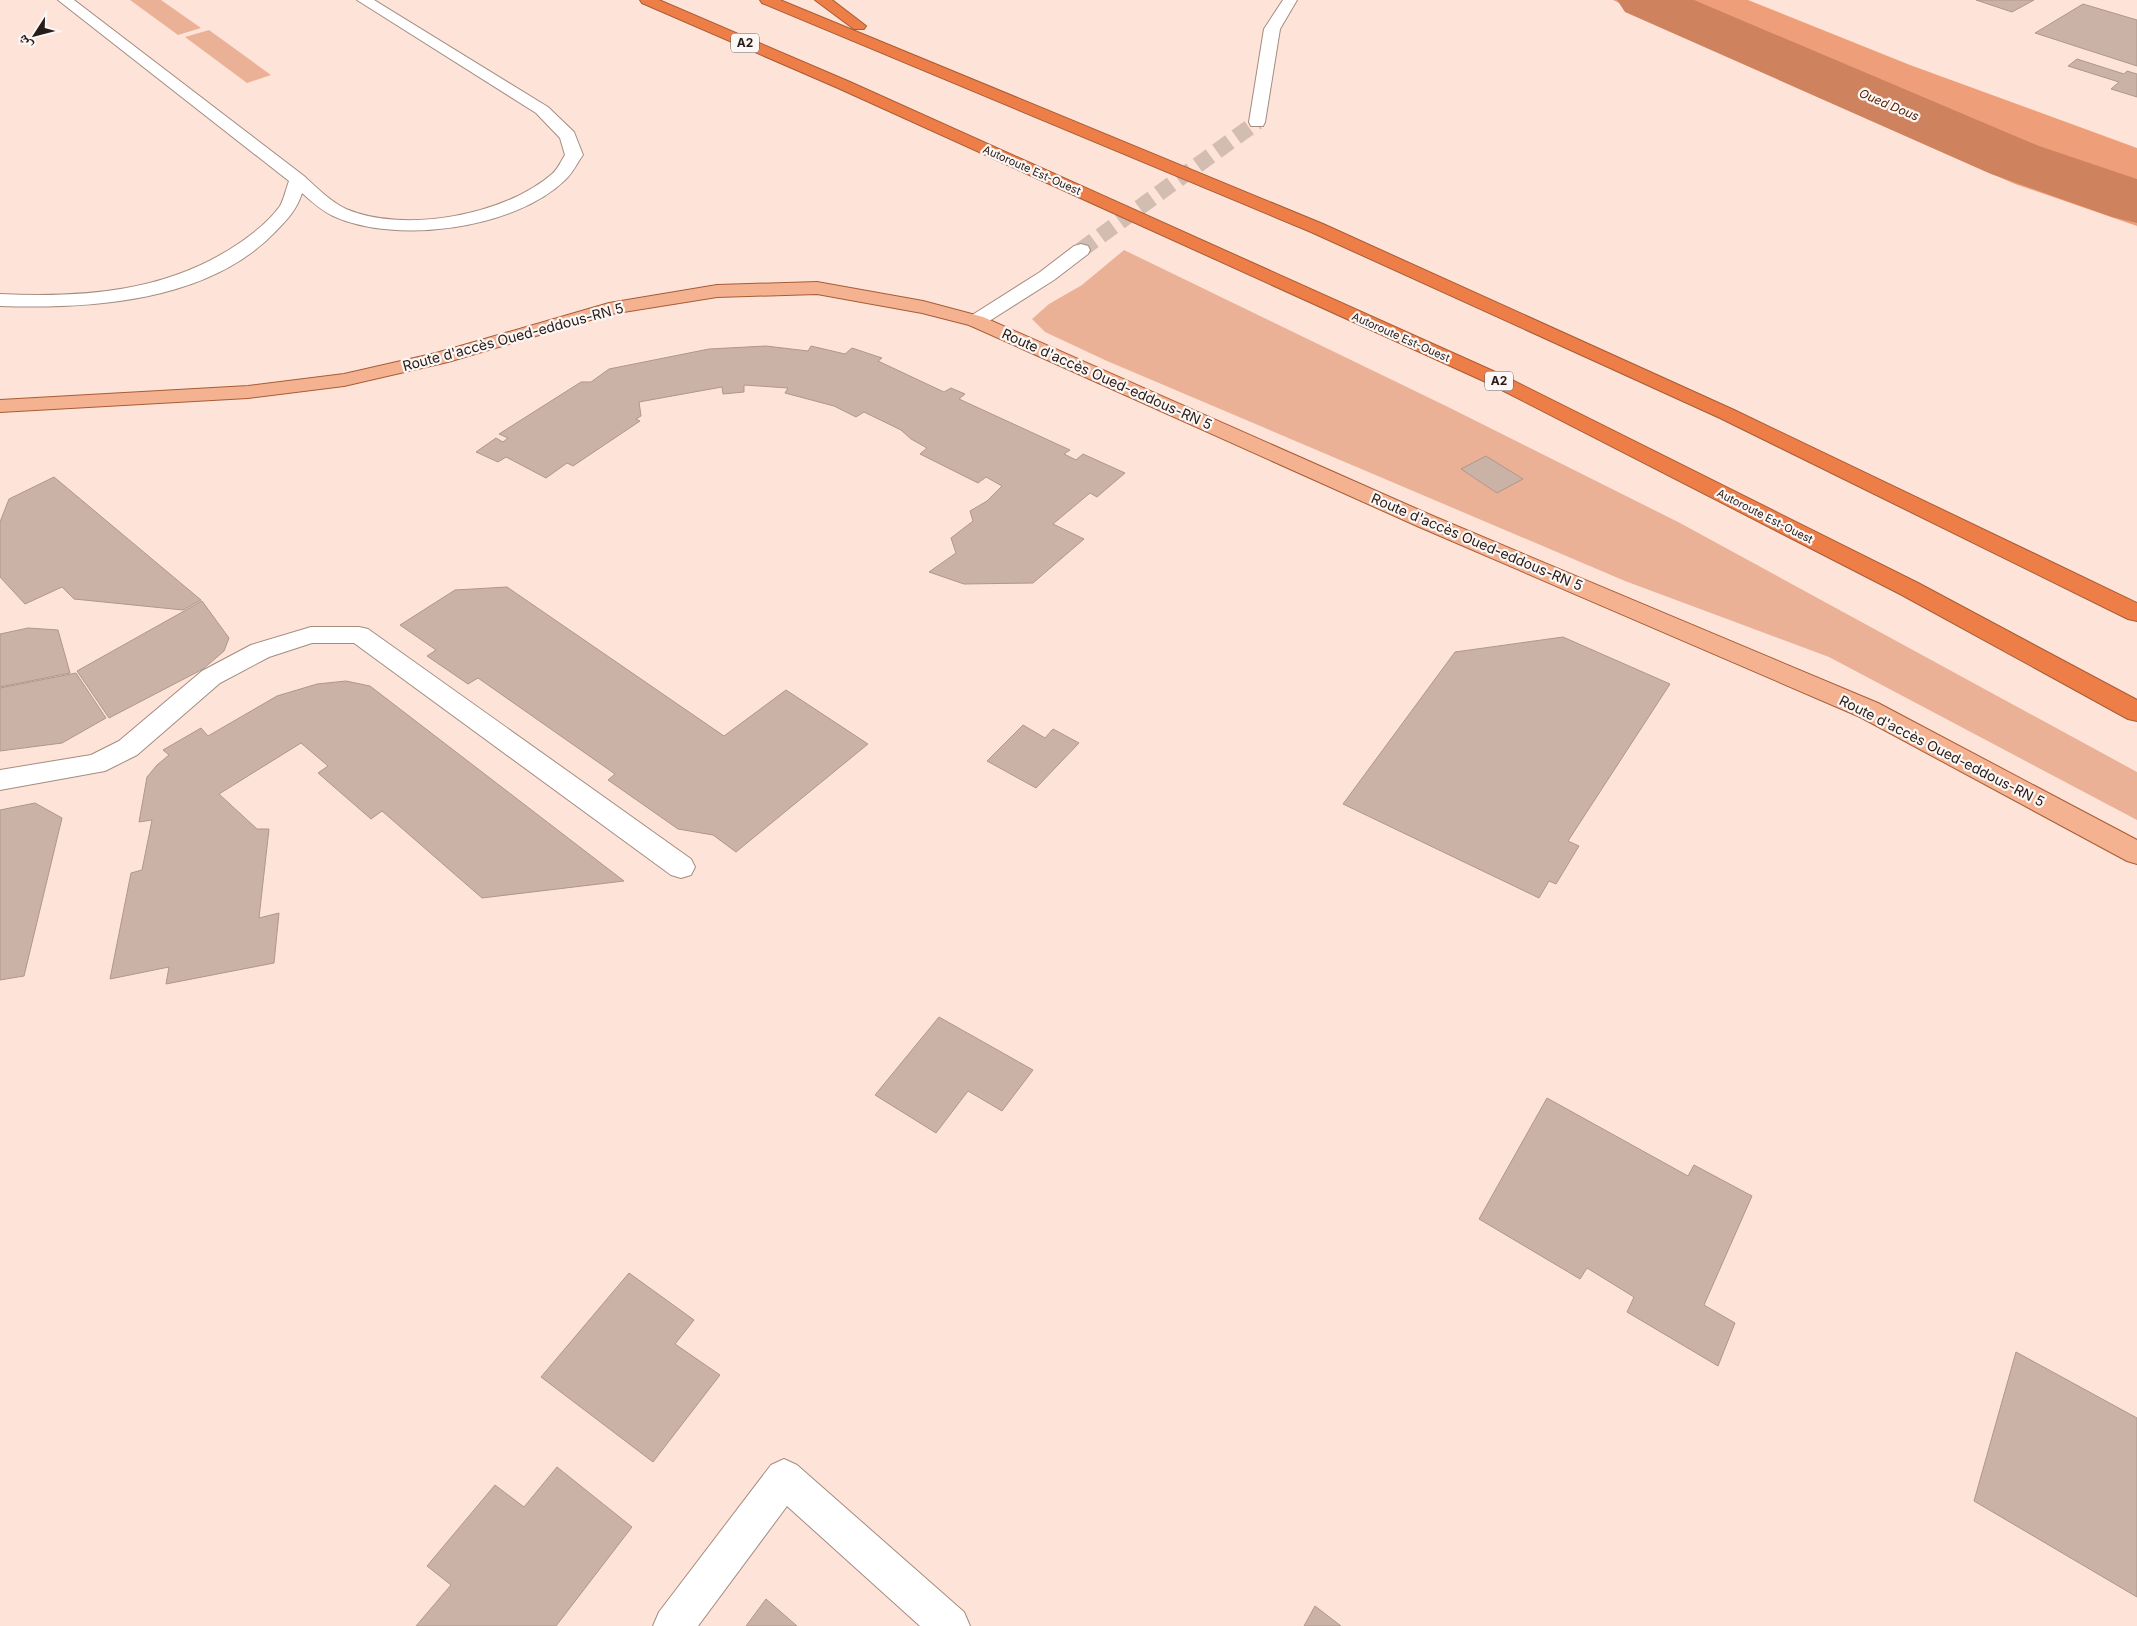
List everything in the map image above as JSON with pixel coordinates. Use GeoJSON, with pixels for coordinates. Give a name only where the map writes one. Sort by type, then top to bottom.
{"type":"FeatureCollection","features":[{"type":"Feature","properties":{"kind":"highway","name":"Autoroute Est-Ouest"},"geometry":{"type":"LineString","coordinates":[[647,0],[844,85],[1495,379],[1910,589],[2137,712]]}},
{"type":"Feature","properties":{"kind":"highway"},"geometry":{"type":"LineString","coordinates":[[767,0],[1317,228],[1727,414],[2137,613]]}},
{"type":"Feature","properties":{"kind":"highway"},"geometry":{"type":"LineString","coordinates":[[822,0],[899,54]]}},
{"type":"Feature","properties":{"kind":"main road","name":"Route d'accès Oued-eddous-RN 5"},"geometry":{"type":"LineString","coordinates":[[0,406],[248,392],[344,380],[441,358],[609,309],[716,291],[817,288],[923,307],[976,321],[1425,521],[1869,710],[2137,853]]}},
{"type":"Feature","properties":{"kind":"street"},"geometry":{"type":"LineString","coordinates":[[65,0],[298,180],[318,199],[345,215],[380,223],[438,224],[493,214],[535,195],[560,176],[574,155],[568,136],[542,110],[364,0]]}},
{"type":"Feature","properties":{"kind":"street"},"geometry":{"type":"LineString","coordinates":[[1257,122],[1272,29],[1290,0]]}},
{"type":"Feature","properties":{"kind":"street"},"geometry":{"type":"LineString","coordinates":[[0,300],[39,303],[110,298],[171,284],[218,265],[253,244],[288,207],[298,180]]}},
{"type":"Feature","properties":{"kind":"street"},"geometry":{"type":"LineString","coordinates":[[976,321],[1047,276],[1081,250]]}},
{"type":"Feature","properties":{"kind":"street"},"geometry":{"type":"LineString","coordinates":[[0,780],[96,764],[128,748],[211,677],[260,651],[310,635],[359,635],[681,867]]}},
{"type":"Feature","properties":{"kind":"street"},"geometry":{"type":"LineString","coordinates":[[674,1626],[784,1478],[950,1626]]}},
{"type":"Feature","properties":{"kind":"shaded area"},"geometry":{"type":"Polygon","coordinates":[[[130,0],[161,0],[201,28],[178,35],[130,0]]]}},
{"type":"Feature","properties":{"kind":"shaded area"},"geometry":{"type":"Polygon","coordinates":[[[1613,0],[1748,0],[1910,65],[2137,148],[2137,226],[2015,184],[1772,76],[1613,0]]]}},
{"type":"Feature","properties":{"kind":"shaded area"},"geometry":{"type":"Polygon","coordinates":[[[209,30],[271,75],[247,83],[185,37],[209,30]]]}},
{"type":"Feature","properties":{"kind":"shaded area"},"geometry":{"type":"Polygon","coordinates":[[[1124,250],[1446,406],[1680,523],[2137,772],[2137,820],[1829,657],[1625,581],[1107,361],[1045,332],[1032,319],[1049,304],[1082,285],[1124,250]]]}},
{"type":"Feature","properties":{"kind":"building"},"geometry":{"type":"Polygon","coordinates":[[[1976,0],[2034,0],[2012,12],[1976,0]]]}},
{"type":"Feature","properties":{"kind":"building"},"geometry":{"type":"Polygon","coordinates":[[[2083,4],[2137,20],[2137,66],[2035,33],[2083,4]]]}},
{"type":"Feature","properties":{"kind":"building"},"geometry":{"type":"Polygon","coordinates":[[[2077,59],[2124,74],[2127,71],[2137,74],[2137,97],[2111,89],[2119,82],[2068,66],[2077,59]]]}},
{"type":"Feature","properties":{"kind":"building"},"geometry":{"type":"Polygon","coordinates":[[[766,346],[808,351],[811,346],[845,354],[852,348],[882,358],[878,361],[944,392],[951,388],[965,394],[959,399],[1070,450],[1064,454],[1076,460],[1083,454],[1125,473],[1097,497],[1090,493],[1053,524],[1084,539],[1033,583],[964,584],[929,572],[956,553],[951,538],[973,521],[970,511],[987,501],[1002,486],[986,477],[978,483],[920,454],[927,448],[911,439],[901,430],[864,412],[856,417],[834,406],[785,393],[788,388],[744,385],[744,392],[723,394],[722,387],[639,402],[641,416],[636,419],[640,421],[573,466],[567,463],[546,478],[506,457],[498,462],[476,452],[496,438],[503,442],[508,438],[499,434],[581,382],[591,382],[609,369],[709,349],[766,346]]]}},
{"type":"Feature","properties":{"kind":"building"},"geometry":{"type":"Polygon","coordinates":[[[1486,456],[1523,479],[1497,493],[1461,469],[1486,456]]]}},
{"type":"Feature","properties":{"kind":"building"},"geometry":{"type":"Polygon","coordinates":[[[54,477],[201,600],[183,610],[74,599],[62,587],[25,604],[0,577],[0,522],[9,499],[54,477]]]}},
{"type":"Feature","properties":{"kind":"building"},"geometry":{"type":"Polygon","coordinates":[[[507,587],[724,736],[786,690],[868,744],[736,852],[713,835],[678,829],[608,780],[615,774],[478,678],[468,684],[427,656],[436,650],[400,625],[455,590],[507,587]]]}},
{"type":"Feature","properties":{"kind":"building"},"geometry":{"type":"Polygon","coordinates":[[[202,601],[229,638],[224,651],[203,669],[109,718],[77,671],[202,601]]]}},
{"type":"Feature","properties":{"kind":"building"},"geometry":{"type":"Polygon","coordinates":[[[28,628],[58,630],[70,673],[0,687],[0,634],[28,628]]]}},
{"type":"Feature","properties":{"kind":"building"},"geometry":{"type":"Polygon","coordinates":[[[1563,637],[1670,684],[1568,841],[1579,846],[1556,884],[1549,881],[1539,898],[1343,804],[1455,652],[1563,637]]]}},
{"type":"Feature","properties":{"kind":"building"},"geometry":{"type":"Polygon","coordinates":[[[76,673],[106,718],[62,743],[0,751],[0,688],[76,673]]]}},
{"type":"Feature","properties":{"kind":"building"},"geometry":{"type":"Polygon","coordinates":[[[346,681],[370,686],[624,881],[482,898],[382,811],[371,819],[318,773],[328,766],[301,743],[219,794],[257,829],[269,829],[259,918],[279,913],[274,963],[166,984],[169,967],[110,979],[131,873],[142,870],[152,820],[139,822],[147,777],[169,755],[163,750],[201,728],[208,736],[277,696],[317,684],[346,681]]]}},
{"type":"Feature","properties":{"kind":"building"},"geometry":{"type":"Polygon","coordinates":[[[1023,725],[1045,738],[1053,729],[1079,743],[1036,788],[987,761],[1023,725]]]}},
{"type":"Feature","properties":{"kind":"building"},"geometry":{"type":"Polygon","coordinates":[[[35,803],[62,818],[24,976],[0,980],[0,810],[35,803]]]}},
{"type":"Feature","properties":{"kind":"building"},"geometry":{"type":"Polygon","coordinates":[[[939,1017],[1033,1070],[1002,1111],[968,1091],[936,1133],[875,1095],[939,1017]]]}},
{"type":"Feature","properties":{"kind":"building"},"geometry":{"type":"Polygon","coordinates":[[[1547,1098],[1688,1176],[1694,1165],[1752,1196],[1704,1305],[1735,1323],[1718,1366],[1627,1312],[1634,1297],[1587,1268],[1580,1279],[1479,1219],[1547,1098]]]}},
{"type":"Feature","properties":{"kind":"building"},"geometry":{"type":"Polygon","coordinates":[[[629,1273],[694,1320],[675,1344],[720,1375],[653,1462],[541,1377],[629,1273]]]}},
{"type":"Feature","properties":{"kind":"building"},"geometry":{"type":"Polygon","coordinates":[[[2016,1352],[2137,1418],[2137,1597],[1974,1501],[2016,1352]]]}},
{"type":"Feature","properties":{"kind":"building"},"geometry":{"type":"Polygon","coordinates":[[[557,1467],[632,1527],[556,1626],[416,1626],[451,1585],[427,1566],[495,1485],[524,1507],[557,1467]]]}},
{"type":"Feature","properties":{"kind":"building"},"geometry":{"type":"Polygon","coordinates":[[[766,1599],[797,1626],[746,1626],[766,1599]]]}},
{"type":"Feature","properties":{"kind":"building"},"geometry":{"type":"Polygon","coordinates":[[[1315,1606],[1341,1626],[1304,1626],[1315,1606]]]}},
{"type":"Feature","properties":{"kind":"waterway","name":"Oued Dous"},"geometry":{"type":"LineString","coordinates":[[1645,0],[2015,160],[2137,202]]}},
{"type":"Feature","properties":{"kind":"tunnel"},"geometry":{"type":"LineString","coordinates":[[1081,250],[1257,122]]}}]}
